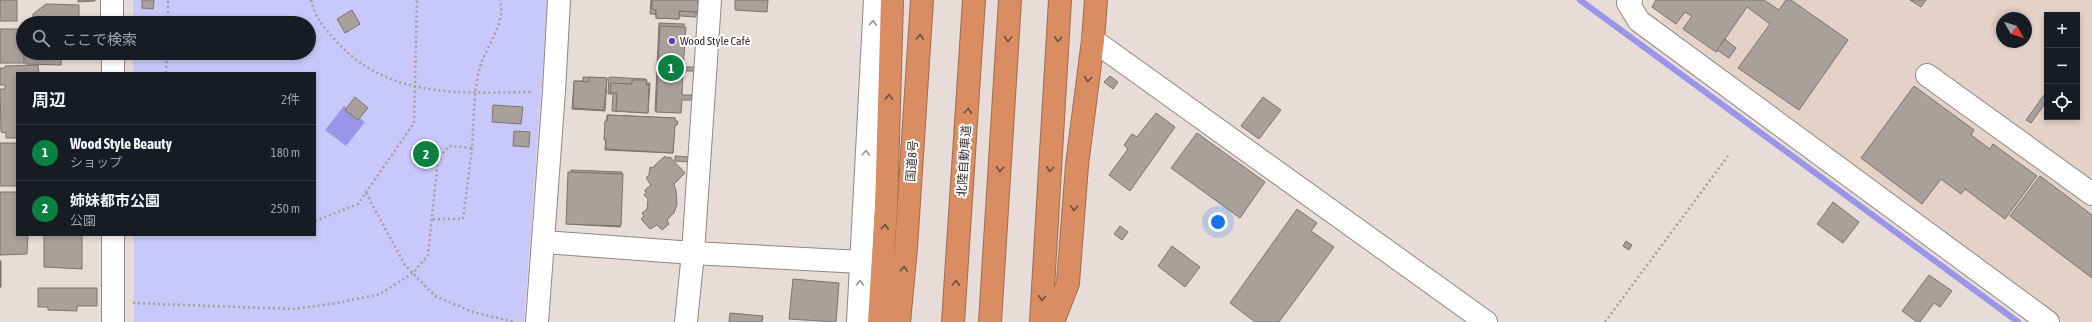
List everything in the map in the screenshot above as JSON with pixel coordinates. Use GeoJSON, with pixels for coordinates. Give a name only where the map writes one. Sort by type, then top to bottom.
{"type":"FeatureCollection","features":[{"type":"Feature","properties":{"kind":"highway"},"geometry":{"type":"LineString","coordinates":[[879,322],[886,209],[892,0]]}},
{"type":"Feature","properties":{"kind":"highway","name":"国道8号"},"geometry":{"type":"LineString","coordinates":[[899,322],[906,248],[922,0]]}},
{"type":"Feature","properties":{"kind":"highway","name":"北陸自動車道"},"geometry":{"type":"LineString","coordinates":[[953,322],[974,0]]}},
{"type":"Feature","properties":{"kind":"highway"},"geometry":{"type":"LineString","coordinates":[[990,322],[1010,0]]}},
{"type":"Feature","properties":{"kind":"highway"},"geometry":{"type":"LineString","coordinates":[[1041,322],[1060,0]]}},
{"type":"Feature","properties":{"kind":"highway"},"geometry":{"type":"LineString","coordinates":[[1053,322],[1068,284],[1077,165],[1093,40],[1096,0]]}},
{"type":"Feature","properties":{"kind":"street"},"geometry":{"type":"LineString","coordinates":[[112,0],[112,16]]}},
{"type":"Feature","properties":{"kind":"street"},"geometry":{"type":"LineString","coordinates":[[537,322],[544,242],[559,0]]}},
{"type":"Feature","properties":{"kind":"street"},"geometry":{"type":"LineString","coordinates":[[686,322],[693,253],[710,0]]}},
{"type":"Feature","properties":{"kind":"street"},"geometry":{"type":"LineString","coordinates":[[858,322],[875,0]]}},
{"type":"Feature","properties":{"kind":"street"},"geometry":{"type":"LineString","coordinates":[[1630,0],[1628,3],[1639,20],[2048,322]]}},
{"type":"Feature","properties":{"kind":"street"},"geometry":{"type":"LineString","coordinates":[[1093,40],[1486,322]]}},
{"type":"Feature","properties":{"kind":"street"},"geometry":{"type":"LineString","coordinates":[[113,60],[113,72]]}},
{"type":"Feature","properties":{"kind":"street"},"geometry":{"type":"LineString","coordinates":[[1926,75],[2092,194]]}},
{"type":"Feature","properties":{"kind":"street"},"geometry":{"type":"LineString","coordinates":[[113,236],[113,312]]}},
{"type":"Feature","properties":{"kind":"street"},"geometry":{"type":"LineString","coordinates":[[544,242],[693,253],[861,262]]}},
{"type":"Feature","properties":{"kind":"path"},"geometry":{"type":"LineString","coordinates":[[168,0],[168,16]]}},
{"type":"Feature","properties":{"kind":"path"},"geometry":{"type":"LineString","coordinates":[[311,0],[317,19],[348,54],[380,75],[415,88],[476,93],[554,91]]}},
{"type":"Feature","properties":{"kind":"path"},"geometry":{"type":"LineString","coordinates":[[316,220],[358,204],[414,124],[417,0]]}},
{"type":"Feature","properties":{"kind":"path"},"geometry":{"type":"LineString","coordinates":[[432,219],[463,219],[472,148],[476,93],[482,62],[495,37],[502,6],[500,0]]}},
{"type":"Feature","properties":{"kind":"path"},"geometry":{"type":"LineString","coordinates":[[166,72],[167,60]]}},
{"type":"Feature","properties":{"kind":"path"},"geometry":{"type":"LineString","coordinates":[[113,312],[292,308],[338,303],[380,294],[413,273],[428,256],[438,159],[449,146],[472,148]]}},
{"type":"Feature","properties":{"kind":"path"},"geometry":{"type":"LineString","coordinates":[[1605,322],[1728,156]]}},
{"type":"Feature","properties":{"kind":"path"},"geometry":{"type":"LineString","coordinates":[[366,192],[405,264],[435,296],[473,312],[515,322]]}},
{"type":"Feature","properties":{"kind":"shaded area"},"geometry":{"type":"Polygon","coordinates":[[[133,0],[548,0],[524,322],[134,322],[134,236],[316,236],[316,72],[133,72],[133,60],[316,60],[316,16],[133,16],[133,0]]]}},
{"type":"Feature","properties":{"kind":"shaded area"},"geometry":{"type":"Polygon","coordinates":[[[1660,0],[2092,0],[2092,322],[2064,322],[1662,21],[1660,0]]]}},
{"type":"Feature","properties":{"kind":"shaded area"},"geometry":{"type":"Polygon","coordinates":[[[344,106],[365,122],[346,146],[325,130],[344,106]]]}},
{"type":"Feature","properties":{"kind":"building"},"geometry":{"type":"Polygon","coordinates":[[[0,0],[17,0],[16,21],[0,21],[0,0]]]}},
{"type":"Feature","properties":{"kind":"building"},"geometry":{"type":"Polygon","coordinates":[[[78,0],[95,0],[95,1],[78,2],[78,0]]]}},
{"type":"Feature","properties":{"kind":"building"},"geometry":{"type":"Polygon","coordinates":[[[142,0],[154,0],[153,9],[142,8],[142,0]]]}},
{"type":"Feature","properties":{"kind":"building"},"geometry":{"type":"Polygon","coordinates":[[[651,0],[697,0],[696,17],[650,14],[651,0]]]}},
{"type":"Feature","properties":{"kind":"building"},"geometry":{"type":"Polygon","coordinates":[[[652,0],[698,0],[698,12],[679,11],[679,19],[656,18],[656,10],[652,9],[652,0]]]}},
{"type":"Feature","properties":{"kind":"building"},"geometry":{"type":"Polygon","coordinates":[[[652,0],[698,0],[698,12],[679,11],[679,19],[656,18],[656,10],[652,9],[652,0]]]}},
{"type":"Feature","properties":{"kind":"building"},"geometry":{"type":"Polygon","coordinates":[[[735,0],[768,0],[767,12],[735,10],[735,0]]]}},
{"type":"Feature","properties":{"kind":"building"},"geometry":{"type":"Polygon","coordinates":[[[1656,0],[1764,0],[1779,10],[1786,0],[1791,0],[1848,40],[1799,110],[1738,68],[1770,24],[1747,7],[1716,52],[1683,29],[1692,16],[1685,12],[1676,24],[1652,7],[1656,0]]]}},
{"type":"Feature","properties":{"kind":"building"},"geometry":{"type":"Polygon","coordinates":[[[1910,0],[1926,0],[1921,7],[1910,0]]]}},
{"type":"Feature","properties":{"kind":"building"},"geometry":{"type":"Polygon","coordinates":[[[46,4],[79,5],[79,16],[33,16],[33,14],[46,4]]]}},
{"type":"Feature","properties":{"kind":"building"},"geometry":{"type":"Polygon","coordinates":[[[352,10],[360,24],[345,33],[337,19],[352,10]]]}},
{"type":"Feature","properties":{"kind":"building"},"geometry":{"type":"Polygon","coordinates":[[[659,23],[684,24],[680,112],[655,111],[659,23]]]}},
{"type":"Feature","properties":{"kind":"building"},"geometry":{"type":"Polygon","coordinates":[[[660,26],[686,27],[685,38],[695,38],[695,43],[685,43],[683,67],[694,67],[693,71],[683,71],[682,95],[692,95],[692,100],[682,100],[681,113],[656,112],[660,26]]]}},
{"type":"Feature","properties":{"kind":"building"},"geometry":{"type":"Polygon","coordinates":[[[0,29],[16,29],[16,60],[24,60],[24,63],[0,63],[0,29]]]}},
{"type":"Feature","properties":{"kind":"building"},"geometry":{"type":"Polygon","coordinates":[[[1725,39],[1736,48],[1729,58],[1717,50],[1725,39]]]}},
{"type":"Feature","properties":{"kind":"building"},"geometry":{"type":"Polygon","coordinates":[[[25,60],[61,60],[61,65],[25,64],[25,60]]]}},
{"type":"Feature","properties":{"kind":"building"},"geometry":{"type":"Polygon","coordinates":[[[38,65],[39,72],[16,72],[16,138],[6,138],[6,133],[1,132],[0,89],[5,89],[5,85],[0,85],[0,68],[5,68],[5,66],[38,65]]]}},
{"type":"Feature","properties":{"kind":"building"},"geometry":{"type":"Polygon","coordinates":[[[1110,76],[1118,82],[1113,89],[1104,82],[1110,76]]]}},
{"type":"Feature","properties":{"kind":"building"},"geometry":{"type":"Polygon","coordinates":[[[583,77],[607,78],[605,111],[572,109],[574,81],[583,81],[583,77]]]}},
{"type":"Feature","properties":{"kind":"building"},"geometry":{"type":"Polygon","coordinates":[[[589,77],[607,78],[604,110],[573,108],[574,81],[589,82],[589,77]]]}},
{"type":"Feature","properties":{"kind":"building"},"geometry":{"type":"Polygon","coordinates":[[[609,77],[646,79],[646,83],[650,83],[648,113],[612,111],[613,94],[608,94],[609,77]]]}},
{"type":"Feature","properties":{"kind":"building"},"geometry":{"type":"Polygon","coordinates":[[[632,80],[647,80],[646,85],[649,85],[648,113],[616,111],[617,93],[610,93],[611,83],[632,84],[632,80]]]}},
{"type":"Feature","properties":{"kind":"building"},"geometry":{"type":"Polygon","coordinates":[[[1914,86],[1974,130],[1971,135],[1990,149],[1993,144],[2037,176],[2005,219],[1965,189],[1961,194],[1941,179],[1922,204],[1861,158],[1914,86]]]}},
{"type":"Feature","properties":{"kind":"building"},"geometry":{"type":"Polygon","coordinates":[[[2044,95],[2044,105],[2031,123],[2026,120],[2044,95]]]}},
{"type":"Feature","properties":{"kind":"building"},"geometry":{"type":"Polygon","coordinates":[[[355,97],[368,108],[358,120],[345,110],[355,97]]]}},
{"type":"Feature","properties":{"kind":"building"},"geometry":{"type":"Polygon","coordinates":[[[1263,97],[1281,110],[1259,139],[1241,126],[1263,97]]]}},
{"type":"Feature","properties":{"kind":"building"},"geometry":{"type":"Polygon","coordinates":[[[493,105],[523,107],[521,124],[492,122],[493,105]]]}},
{"type":"Feature","properties":{"kind":"building"},"geometry":{"type":"Polygon","coordinates":[[[1156,113],[1175,127],[1130,191],[1109,175],[1128,149],[1124,145],[1132,134],[1137,137],[1156,113]]]}},
{"type":"Feature","properties":{"kind":"building"},"geometry":{"type":"Polygon","coordinates":[[[607,115],[675,118],[673,153],[605,150],[607,115]]]}},
{"type":"Feature","properties":{"kind":"building"},"geometry":{"type":"Polygon","coordinates":[[[608,115],[675,118],[675,121],[678,121],[677,125],[675,125],[673,153],[606,149],[606,140],[604,140],[605,121],[607,121],[608,115]]]}},
{"type":"Feature","properties":{"kind":"building"},"geometry":{"type":"Polygon","coordinates":[[[514,131],[530,132],[529,147],[513,146],[514,131]]]}},
{"type":"Feature","properties":{"kind":"building"},"geometry":{"type":"Polygon","coordinates":[[[1197,133],[1265,182],[1240,218],[1171,168],[1197,133]]]}},
{"type":"Feature","properties":{"kind":"building"},"geometry":{"type":"Polygon","coordinates":[[[0,143],[16,143],[16,186],[0,186],[0,143]]]}},
{"type":"Feature","properties":{"kind":"building"},"geometry":{"type":"Polygon","coordinates":[[[665,156],[667,158],[670,157],[685,173],[674,184],[677,204],[674,213],[667,220],[669,224],[662,230],[657,225],[650,229],[641,219],[644,216],[642,213],[647,209],[648,199],[644,195],[646,193],[645,190],[651,185],[646,178],[649,175],[650,167],[652,168],[665,156]]]}},
{"type":"Feature","properties":{"kind":"building"},"geometry":{"type":"Polygon","coordinates":[[[675,156],[691,157],[691,162],[675,161],[675,156]]]}},
{"type":"Feature","properties":{"kind":"building"},"geometry":{"type":"Polygon","coordinates":[[[571,170],[622,172],[620,227],[567,224],[571,170]]]}},
{"type":"Feature","properties":{"kind":"building"},"geometry":{"type":"Polygon","coordinates":[[[568,172],[623,174],[621,226],[566,224],[568,172]]]}},
{"type":"Feature","properties":{"kind":"building"},"geometry":{"type":"Polygon","coordinates":[[[2040,176],[2092,215],[2092,278],[2010,216],[2040,176]]]}},
{"type":"Feature","properties":{"kind":"building"},"geometry":{"type":"Polygon","coordinates":[[[0,192],[16,192],[16,236],[28,236],[27,254],[0,255],[0,192]]]}},
{"type":"Feature","properties":{"kind":"building"},"geometry":{"type":"Polygon","coordinates":[[[1833,202],[1859,222],[1843,243],[1817,224],[1833,202]]]}},
{"type":"Feature","properties":{"kind":"building"},"geometry":{"type":"Polygon","coordinates":[[[1297,209],[1317,223],[1311,231],[1334,247],[1279,322],[1255,322],[1230,303],[1297,209]]]}},
{"type":"Feature","properties":{"kind":"building"},"geometry":{"type":"Polygon","coordinates":[[[1120,226],[1128,232],[1122,240],[1114,234],[1120,226]]]}},
{"type":"Feature","properties":{"kind":"building"},"geometry":{"type":"Polygon","coordinates":[[[44,236],[82,236],[82,269],[44,267],[44,236]]]}},
{"type":"Feature","properties":{"kind":"building"},"geometry":{"type":"Polygon","coordinates":[[[1626,241],[1632,245],[1629,250],[1623,246],[1626,241]]]}},
{"type":"Feature","properties":{"kind":"building"},"geometry":{"type":"Polygon","coordinates":[[[1172,246],[1200,267],[1185,287],[1158,266],[1172,246]]]}},
{"type":"Feature","properties":{"kind":"building"},"geometry":{"type":"Polygon","coordinates":[[[1,261],[1,287],[0,287],[1,261]]]}},
{"type":"Feature","properties":{"kind":"building"},"geometry":{"type":"Polygon","coordinates":[[[1929,275],[1952,291],[1940,307],[1934,303],[1920,322],[1917,322],[1902,311],[1929,275]]]}},
{"type":"Feature","properties":{"kind":"building"},"geometry":{"type":"Polygon","coordinates":[[[793,279],[839,283],[836,322],[789,319],[793,279]]]}},
{"type":"Feature","properties":{"kind":"building"},"geometry":{"type":"Polygon","coordinates":[[[38,288],[97,288],[97,306],[77,306],[77,311],[48,310],[48,307],[38,307],[38,288]]]}},
{"type":"Feature","properties":{"kind":"building"},"geometry":{"type":"Polygon","coordinates":[[[730,313],[763,316],[762,322],[729,322],[730,313]]]}},
{"type":"Feature","properties":{"kind":"waterway"},"geometry":{"type":"LineString","coordinates":[[1580,0],[2018,322]]}},
{"type":"Feature","properties":{"kind":"place","name":"Wood Style Café"},"geometry":{"type":"Point","coordinates":[672,41]}},
{"type":"Feature","properties":{"kind":"place","name":"Wood Style Beauty"},"geometry":{"type":"Point","coordinates":[671,68]}},
{"type":"Feature","properties":{"kind":"place","name":"姉妹都市公園"},"geometry":{"type":"Point","coordinates":[426,154]}}]}
